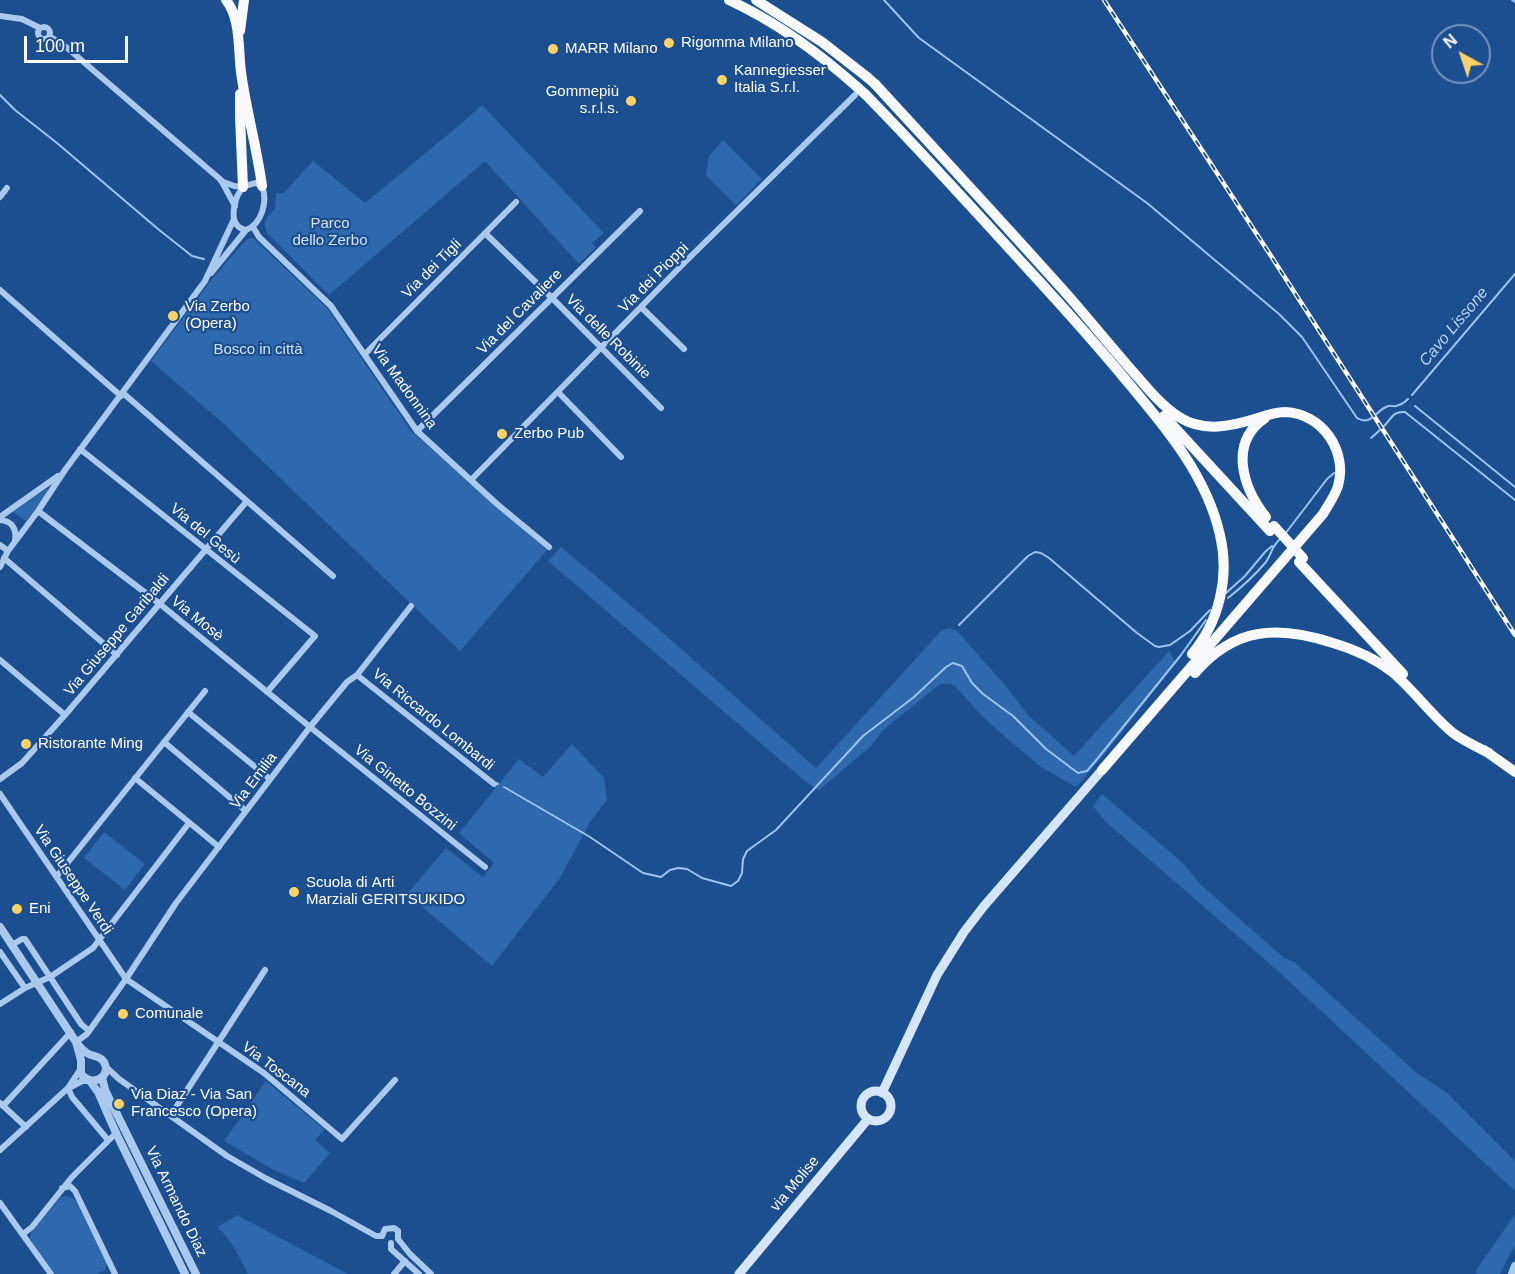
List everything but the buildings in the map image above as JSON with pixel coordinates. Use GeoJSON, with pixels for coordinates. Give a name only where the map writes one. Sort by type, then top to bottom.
{"type":"FeatureCollection","features":[{"type":"Feature","properties":{"kind":"highway"},"geometry":{"type":"LineString","coordinates":[[226,0],[236,22],[239,44],[243,187]]}},
{"type":"Feature","properties":{"kind":"highway"},"geometry":{"type":"LineString","coordinates":[[239,44],[244,0]]}},
{"type":"Feature","properties":{"kind":"highway"},"geometry":{"type":"LineString","coordinates":[[729,0],[796,39],[832,66],[1158,400],[1182,418],[1203,427],[1219,427],[1274,413],[1296,414],[1308,418],[1325,431],[1337,451],[1340,462],[1338,486],[1323,514],[1102,770]]}},
{"type":"Feature","properties":{"kind":"highway"},"geometry":{"type":"LineString","coordinates":[[756,0],[822,42],[871,81],[1192,447],[1272,528],[1317,582],[1423,696],[1466,736],[1515,772]]}},
{"type":"Feature","properties":{"kind":"highway"},"geometry":{"type":"LineString","coordinates":[[241,72],[261,186]]}},
{"type":"Feature","properties":{"kind":"highway"},"geometry":{"type":"LineString","coordinates":[[1094,334],[1165,427],[1197,477],[1217,523],[1224,560],[1218,606],[1201,644],[1150,705],[1121,748]]}},
{"type":"Feature","properties":{"kind":"highway"},"geometry":{"type":"LineString","coordinates":[[1272,528],[1254,501],[1245,482],[1242,468],[1247,437],[1257,423],[1274,413]]}},
{"type":"Feature","properties":{"kind":"highway"},"geometry":{"type":"LineString","coordinates":[[1121,748],[1150,724],[1213,655],[1239,639],[1255,634],[1282,631],[1332,642],[1375,661],[1402,681],[1455,734],[1489,753]]}},
{"type":"Feature","properties":{"kind":"main road"},"geometry":{"type":"LineString","coordinates":[[882,1093],[937,975],[964,932],[1102,770]]}},
{"type":"Feature","properties":{"kind":"main road"},"geometry":{"type":"LineString","coordinates":[[870,1093],[882,1093],[889,1100],[889,1113],[882,1120],[868,1119],[862,1112],[863,1098],[870,1093]]}},
{"type":"Feature","properties":{"kind":"main road","name":"via Molise"},"geometry":{"type":"LineString","coordinates":[[742,1271],[868,1119]]}},
{"type":"Feature","properties":{"kind":"street"},"geometry":{"type":"LineString","coordinates":[[0,16],[22,19],[40,28],[47,28],[49,36],[65,46],[221,180],[243,187],[258,184],[264,195],[259,219],[204,281],[65,470],[2,560],[0,567]]}},
{"type":"Feature","properties":{"kind":"street","name":"Via dei Pioppi"},"geometry":{"type":"LineString","coordinates":[[471,480],[859,92]]}},
{"type":"Feature","properties":{"kind":"street"},"geometry":{"type":"LineString","coordinates":[[221,180],[235,206]]}},
{"type":"Feature","properties":{"kind":"street"},"geometry":{"type":"LineString","coordinates":[[204,281],[234,219],[235,206],[243,187]]}},
{"type":"Feature","properties":{"kind":"street"},"geometry":{"type":"LineString","coordinates":[[0,197],[7,188]]}},
{"type":"Feature","properties":{"kind":"street","name":"Via dei Tigli"},"geometry":{"type":"LineString","coordinates":[[365,354],[516,202]]}},
{"type":"Feature","properties":{"kind":"street","name":"Via del Cavaliere"},"geometry":{"type":"LineString","coordinates":[[417,431],[640,211]]}},
{"type":"Feature","properties":{"kind":"street"},"geometry":{"type":"LineString","coordinates":[[234,219],[239,228],[249,229]]}},
{"type":"Feature","properties":{"kind":"street","name":"Via Madonnina"},"geometry":{"type":"LineString","coordinates":[[249,229],[331,306],[417,431],[497,504],[549,547]]}},
{"type":"Feature","properties":{"kind":"street","name":"Via delle Robinie"},"geometry":{"type":"LineString","coordinates":[[485,233],[661,408]]}},
{"type":"Feature","properties":{"kind":"street"},"geometry":{"type":"LineString","coordinates":[[0,290],[333,576]]}},
{"type":"Feature","properties":{"kind":"street"},"geometry":{"type":"LineString","coordinates":[[641,308],[684,349]]}},
{"type":"Feature","properties":{"kind":"street"},"geometry":{"type":"LineString","coordinates":[[558,392],[621,456]]}},
{"type":"Feature","properties":{"kind":"street","name":"Via del Gesù"},"geometry":{"type":"LineString","coordinates":[[80,450],[315,636],[267,692]]}},
{"type":"Feature","properties":{"kind":"street"},"geometry":{"type":"LineString","coordinates":[[0,519],[65,470]]}},
{"type":"Feature","properties":{"kind":"street","name":"Via Giuseppe Garibaldi"},"geometry":{"type":"LineString","coordinates":[[0,779],[22,763],[66,715],[247,501]]}},
{"type":"Feature","properties":{"kind":"street","name":"Via Mosè"},"geometry":{"type":"LineString","coordinates":[[38,511],[160,604],[310,727]]}},
{"type":"Feature","properties":{"kind":"street"},"geometry":{"type":"LineString","coordinates":[[0,519],[13,525],[16,532],[15,541]]}},
{"type":"Feature","properties":{"kind":"street"},"geometry":{"type":"LineString","coordinates":[[0,545],[9,551]]}},
{"type":"Feature","properties":{"kind":"street"},"geometry":{"type":"LineString","coordinates":[[2,560],[117,654]]}},
{"type":"Feature","properties":{"kind":"street","name":"Via Emilia"},"geometry":{"type":"LineString","coordinates":[[76,1042],[89,1032],[176,903],[270,779],[346,682],[357,675],[411,606]]}},
{"type":"Feature","properties":{"kind":"street"},"geometry":{"type":"LineString","coordinates":[[0,660],[66,715]]}},
{"type":"Feature","properties":{"kind":"street","name":"Via Riccardo Lombardi"},"geometry":{"type":"LineString","coordinates":[[357,675],[494,784]]}},
{"type":"Feature","properties":{"kind":"street"},"geometry":{"type":"LineString","coordinates":[[57,876],[205,691]]}},
{"type":"Feature","properties":{"kind":"street"},"geometry":{"type":"LineString","coordinates":[[188,712],[270,779]]}},
{"type":"Feature","properties":{"kind":"street","name":"Via Ginetto Bozzini"},"geometry":{"type":"LineString","coordinates":[[310,727],[485,867]]}},
{"type":"Feature","properties":{"kind":"street"},"geometry":{"type":"LineString","coordinates":[[164,742],[246,812]]}},
{"type":"Feature","properties":{"kind":"street"},"geometry":{"type":"LineString","coordinates":[[135,778],[219,847]]}},
{"type":"Feature","properties":{"kind":"street","name":"Via Giuseppe Verdi"},"geometry":{"type":"LineString","coordinates":[[0,794],[126,980]]}},
{"type":"Feature","properties":{"kind":"street"},"geometry":{"type":"LineString","coordinates":[[0,1004],[50,976],[93,948],[189,823]]}},
{"type":"Feature","properties":{"kind":"street"},"geometry":{"type":"LineString","coordinates":[[0,927],[76,1042],[85,1052],[99,1057],[119,1079],[227,1156],[376,1236],[382,1236]]}},
{"type":"Feature","properties":{"kind":"street"},"geometry":{"type":"LineString","coordinates":[[12,945],[25,939],[81,1024],[89,1032]]}},
{"type":"Feature","properties":{"kind":"street"},"geometry":{"type":"LineString","coordinates":[[0,952],[25,988]]}},
{"type":"Feature","properties":{"kind":"street"},"geometry":{"type":"LineString","coordinates":[[171,1116],[265,970]]}},
{"type":"Feature","properties":{"kind":"street","name":"Via Toscana"},"geometry":{"type":"LineString","coordinates":[[126,980],[264,1073],[342,1139],[396,1080]]}},
{"type":"Feature","properties":{"kind":"street"},"geometry":{"type":"LineString","coordinates":[[26,1127],[2,1104],[71,1032]]}},
{"type":"Feature","properties":{"kind":"street"},"geometry":{"type":"LineString","coordinates":[[76,1042],[80,1067]]}},
{"type":"Feature","properties":{"kind":"street"},"geometry":{"type":"LineString","coordinates":[[68,1088],[85,1058],[92,1056]]}},
{"type":"Feature","properties":{"kind":"street"},"geometry":{"type":"LineString","coordinates":[[0,1150],[68,1088],[82,1081],[96,1080],[102,1076],[105,1065]]}},
{"type":"Feature","properties":{"kind":"street","name":"Via Armando Diaz"},"geometry":{"type":"LineString","coordinates":[[80,1067],[83,1077],[90,1081],[98,1092],[186,1274]]}},
{"type":"Feature","properties":{"kind":"street"},"geometry":{"type":"LineString","coordinates":[[102,1076],[119,1079]]}},
{"type":"Feature","properties":{"kind":"street","name":"Via Armando Diaz"},"geometry":{"type":"LineString","coordinates":[[102,1076],[105,1089],[196,1274]]}},
{"type":"Feature","properties":{"kind":"street"},"geometry":{"type":"LineString","coordinates":[[68,1088],[72,1097],[108,1140]]}},
{"type":"Feature","properties":{"kind":"street"},"geometry":{"type":"LineString","coordinates":[[23,1234],[32,1227],[62,1189],[108,1140],[116,1132],[125,1129]]}},
{"type":"Feature","properties":{"kind":"street"},"geometry":{"type":"LineString","coordinates":[[62,1189],[68,1186],[74,1189],[114,1273]]}},
{"type":"Feature","properties":{"kind":"street"},"geometry":{"type":"LineString","coordinates":[[0,1203],[51,1274]]}},
{"type":"Feature","properties":{"kind":"street"},"geometry":{"type":"LineString","coordinates":[[391,1244],[384,1241],[382,1236],[385,1229],[394,1228],[398,1231],[398,1239],[410,1254],[431,1274]]}},
{"type":"Feature","properties":{"kind":"street"},"geometry":{"type":"LineString","coordinates":[[391,1244],[398,1239]]}},
{"type":"Feature","properties":{"kind":"street"},"geometry":{"type":"LineString","coordinates":[[391,1244],[391,1249],[420,1274]]}},
{"type":"Feature","properties":{"kind":"street"},"geometry":{"type":"LineString","coordinates":[[394,1274],[405,1261]]}},
{"type":"Feature","properties":{"kind":"street"},"geometry":{"type":"LineString","coordinates":[[1512,1274],[1515,1266]]}},
{"type":"Feature","properties":{"kind":"green space","name":"Parco dello Zerbo"},"geometry":{"type":"Polygon","coordinates":[[[482,105],[604,233],[592,243],[596,247],[579,264],[485,161],[329,295],[267,233],[265,222],[275,209],[276,193],[284,193],[313,161],[365,203],[482,105]]]}},
{"type":"Feature","properties":{"kind":"green space"},"geometry":{"type":"Polygon","coordinates":[[[723,140],[762,179],[736,205],[706,175],[709,156],[723,140]]]}},
{"type":"Feature","properties":{"kind":"green space","name":"Bosco in città"},"geometry":{"type":"Polygon","coordinates":[[[253,238],[327,308],[411,431],[547,550],[460,651],[225,425],[151,361],[212,279],[247,239],[253,238]]]}},
{"type":"Feature","properties":{"kind":"green space"},"geometry":{"type":"Polygon","coordinates":[[[49,489],[26,521],[13,512],[45,490],[49,489]]]}},
{"type":"Feature","properties":{"kind":"green space"},"geometry":{"type":"Polygon","coordinates":[[[561,547],[654,625],[816,768],[941,631],[949,628],[956,630],[1005,685],[1028,715],[1074,756],[1169,651],[1176,663],[1076,787],[1041,767],[1011,742],[984,718],[956,687],[950,684],[940,684],[883,730],[871,746],[819,790],[805,781],[548,561],[561,547]]]}},
{"type":"Feature","properties":{"kind":"green space"},"geometry":{"type":"Polygon","coordinates":[[[572,744],[604,778],[607,800],[590,822],[560,878],[492,966],[407,894],[446,848],[483,877],[494,863],[459,833],[519,759],[543,777],[572,744]]]}},
{"type":"Feature","properties":{"kind":"green space"},"geometry":{"type":"Polygon","coordinates":[[[1102,794],[1184,864],[1200,884],[1284,958],[1294,962],[1418,1074],[1446,1092],[1515,1161],[1515,1191],[1278,971],[1106,822],[1093,806],[1102,794]]]}},
{"type":"Feature","properties":{"kind":"green space"},"geometry":{"type":"Polygon","coordinates":[[[104,832],[145,864],[125,890],[84,858],[104,832]]]}},
{"type":"Feature","properties":{"kind":"green space"},"geometry":{"type":"Polygon","coordinates":[[[266,1081],[325,1130],[315,1140],[330,1153],[304,1183],[272,1169],[224,1141],[266,1081]]]}},
{"type":"Feature","properties":{"kind":"green space"},"geometry":{"type":"Polygon","coordinates":[[[67,1196],[76,1201],[107,1264],[105,1270],[97,1274],[55,1274],[30,1239],[31,1233],[61,1197],[67,1196]]]}},
{"type":"Feature","properties":{"kind":"green space"},"geometry":{"type":"Polygon","coordinates":[[[1515,1214],[1515,1245],[1500,1274],[1477,1274],[1475,1272],[1515,1214]]]}},
{"type":"Feature","properties":{"kind":"green space"},"geometry":{"type":"Polygon","coordinates":[[[237,1215],[348,1274],[248,1274],[231,1243],[217,1227],[237,1215]]]}},
{"type":"Feature","properties":{"kind":"waterway"},"geometry":{"type":"LineString","coordinates":[[884,0],[919,38],[1147,203],[1279,314],[1302,337],[1357,418],[1369,419],[1382,409],[1400,405],[1408,399]]}},
{"type":"Feature","properties":{"kind":"waterway"},"geometry":{"type":"LineString","coordinates":[[0,95],[158,229],[192,256],[204,259]]}},
{"type":"Feature","properties":{"kind":"waterway","name":"Cavo Lissone"},"geometry":{"type":"LineString","coordinates":[[1412,395],[1515,274]]}},
{"type":"Feature","properties":{"kind":"waterway"},"geometry":{"type":"LineString","coordinates":[[1415,406],[1515,487]]}},
{"type":"Feature","properties":{"kind":"waterway"},"geometry":{"type":"LineString","coordinates":[[1371,438],[1394,415],[1398,412],[1405,412],[1515,500]]}},
{"type":"Feature","properties":{"kind":"waterway"},"geometry":{"type":"LineString","coordinates":[[1285,534],[1334,473]]}},
{"type":"Feature","properties":{"kind":"waterway"},"geometry":{"type":"LineString","coordinates":[[1228,598],[1262,567],[1281,538]]}},
{"type":"Feature","properties":{"kind":"waterway"},"geometry":{"type":"LineString","coordinates":[[1226,593],[1272,546]]}},
{"type":"Feature","properties":{"kind":"waterway"},"geometry":{"type":"LineString","coordinates":[[959,625],[1028,556],[1035,552],[1049,558],[1155,646],[1170,645],[1190,631],[1210,610]]}},
{"type":"Feature","properties":{"kind":"waterway"},"geometry":{"type":"LineString","coordinates":[[504,787],[590,837],[643,873],[661,877],[670,870],[687,869],[702,878],[731,886],[738,881],[742,873],[743,859],[747,851],[776,830],[863,736],[914,697],[953,663],[962,666],[972,683],[983,694],[1013,716],[1046,749],[1078,773],[1087,771],[1098,758],[1181,655],[1206,620]]}},
{"type":"Feature","properties":{"kind":"railway"},"geometry":{"type":"LineString","coordinates":[[1104,0],[1515,635]]}},
{"type":"Feature","properties":{"kind":"place","name":"Rigomma Milano"},"geometry":{"type":"Point","coordinates":[669,43]}},
{"type":"Feature","properties":{"kind":"place","name":"MARR Milano"},"geometry":{"type":"Point","coordinates":[553,49]}},
{"type":"Feature","properties":{"kind":"place","name":"Kannegiesser Italia S.r.l."},"geometry":{"type":"Point","coordinates":[722,80]}},
{"type":"Feature","properties":{"kind":"place","name":"Gommepiù s.r.l.s."},"geometry":{"type":"Point","coordinates":[631,101]}},
{"type":"Feature","properties":{"kind":"place","name":"Via Zerbo (Opera)"},"geometry":{"type":"Point","coordinates":[173,316]}},
{"type":"Feature","properties":{"kind":"place","name":"Zerbo Pub"},"geometry":{"type":"Point","coordinates":[502,434]}},
{"type":"Feature","properties":{"kind":"place","name":"Ristorante Ming"},"geometry":{"type":"Point","coordinates":[26,744]}},
{"type":"Feature","properties":{"kind":"place","name":"Scuola di Arti Marziali GERITSUKIDO"},"geometry":{"type":"Point","coordinates":[294,892]}},
{"type":"Feature","properties":{"kind":"place","name":"Eni"},"geometry":{"type":"Point","coordinates":[17,909]}},
{"type":"Feature","properties":{"kind":"place","name":"Comunale"},"geometry":{"type":"Point","coordinates":[123,1014]}},
{"type":"Feature","properties":{"kind":"place","name":"Via Diaz - Via San Francesco (Opera)"},"geometry":{"type":"Point","coordinates":[119,1104]}}]}
